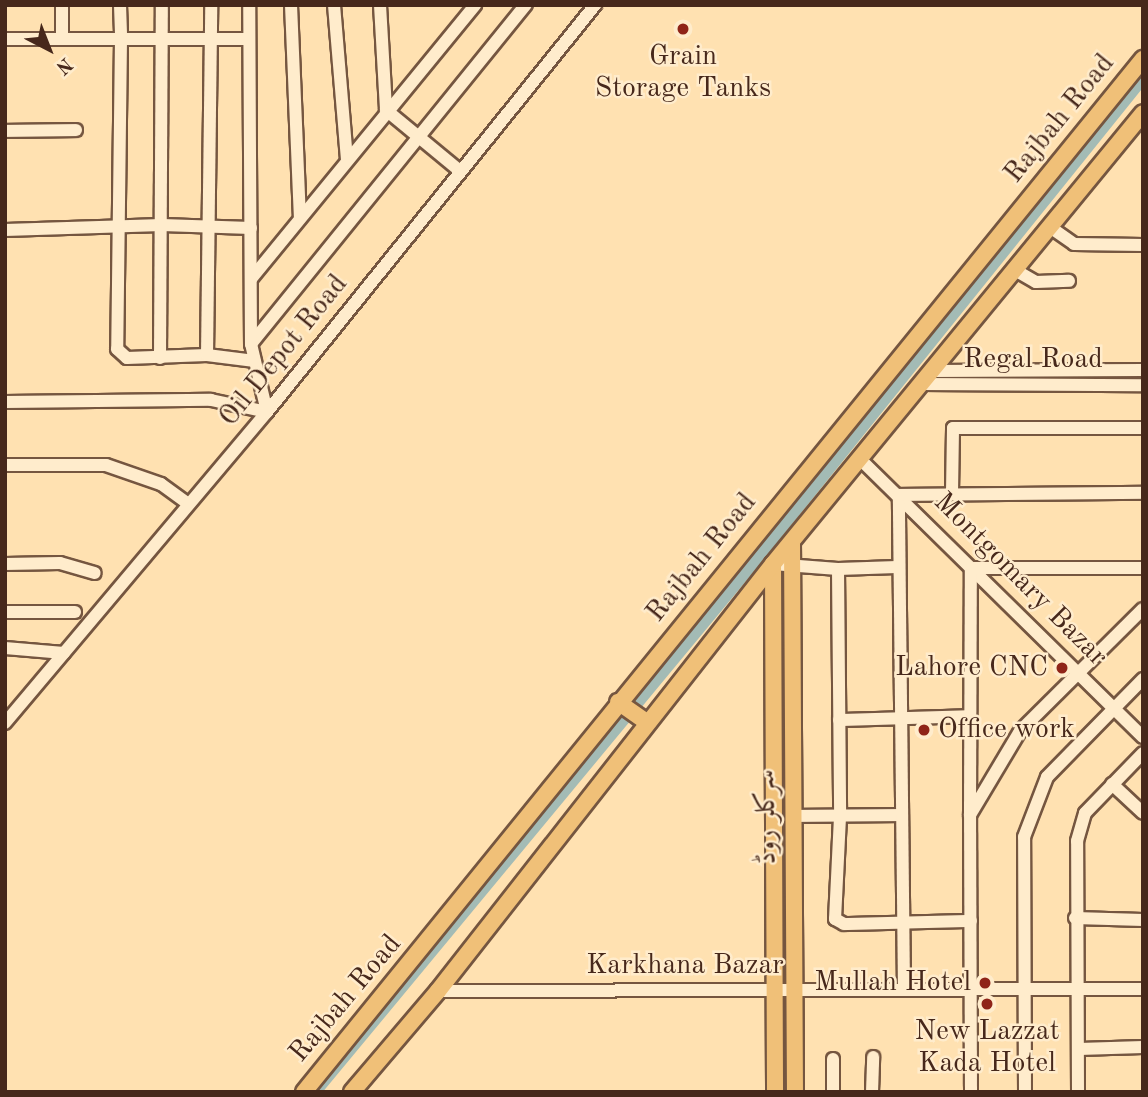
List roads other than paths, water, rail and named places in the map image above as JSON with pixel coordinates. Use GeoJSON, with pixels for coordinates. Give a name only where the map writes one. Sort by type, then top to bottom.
{"type":"FeatureCollection","features":[{"type":"Feature","properties":{"kind":"main road","name":"Rajbah Road"},"geometry":{"type":"LineString","coordinates":[[304,1092],[1143,59]]}},
{"type":"Feature","properties":{"kind":"main road","name":"Rajbah Road"},"geometry":{"type":"LineString","coordinates":[[352,1092],[438,990],[644,720],[743,605],[773,564],[1143,113]]}},
{"type":"Feature","properties":{"kind":"main road","name":"سرکلر روڈ"},"geometry":{"type":"LineString","coordinates":[[792,542],[794,1092]]}},
{"type":"Feature","properties":{"kind":"main road"},"geometry":{"type":"LineString","coordinates":[[773,564],[775,1092]]}},
{"type":"Feature","properties":{"kind":"main road"},"geometry":{"type":"LineString","coordinates":[[743,605],[773,616]]}},
{"type":"Feature","properties":{"kind":"main road"},"geometry":{"type":"LineString","coordinates":[[620,704],[644,720]]}},
{"type":"Feature","properties":{"kind":"street"},"geometry":{"type":"LineString","coordinates":[[62,5],[62,39]]}},
{"type":"Feature","properties":{"kind":"street"},"geometry":{"type":"LineString","coordinates":[[120,5],[117,349],[127,358],[207,355],[255,360]]}},
{"type":"Feature","properties":{"kind":"street"},"geometry":{"type":"LineString","coordinates":[[160,358],[162,5]]}},
{"type":"Feature","properties":{"kind":"street"},"geometry":{"type":"LineString","coordinates":[[207,355],[211,5]]}},
{"type":"Feature","properties":{"kind":"street"},"geometry":{"type":"LineString","coordinates":[[5,402],[211,400],[267,412],[251,344],[249,5]]}},
{"type":"Feature","properties":{"kind":"street"},"geometry":{"type":"LineString","coordinates":[[291,5],[300,217]]}},
{"type":"Feature","properties":{"kind":"street"},"geometry":{"type":"LineString","coordinates":[[334,5],[346,159]]}},
{"type":"Feature","properties":{"kind":"street"},"geometry":{"type":"LineString","coordinates":[[380,5],[386,110],[460,171]]}},
{"type":"Feature","properties":{"kind":"street"},"geometry":{"type":"LineString","coordinates":[[251,279],[386,110],[475,5]]}},
{"type":"Feature","properties":{"kind":"street"},"geometry":{"type":"LineString","coordinates":[[251,344],[526,5]]}},
{"type":"Feature","properties":{"kind":"street","name":"Oil Depot Road"},"geometry":{"type":"LineString","coordinates":[[5,723],[267,412],[595,5]]}},
{"type":"Feature","properties":{"kind":"street"},"geometry":{"type":"LineString","coordinates":[[5,39],[250,38]]}},
{"type":"Feature","properties":{"kind":"street"},"geometry":{"type":"LineString","coordinates":[[5,131],[75,130]]}},
{"type":"Feature","properties":{"kind":"street"},"geometry":{"type":"LineString","coordinates":[[5,230],[118,229],[162,225],[250,228]]}},
{"type":"Feature","properties":{"kind":"street"},"geometry":{"type":"LineString","coordinates":[[1050,227],[1074,244],[1142,244]]}},
{"type":"Feature","properties":{"kind":"street"},"geometry":{"type":"LineString","coordinates":[[1015,270],[1036,282],[1069,281]]}},
{"type":"Feature","properties":{"kind":"street","name":"Regal Road"},"geometry":{"type":"LineString","coordinates":[[927,377],[1143,370]]}},
{"type":"Feature","properties":{"kind":"street","name":"Regal Road"},"geometry":{"type":"LineString","coordinates":[[927,377],[1143,386]]}},
{"type":"Feature","properties":{"kind":"street"},"geometry":{"type":"LineString","coordinates":[[953,493],[953,428],[1143,428]]}},
{"type":"Feature","properties":{"kind":"street","name":"Montgomary Bazar"},"geometry":{"type":"LineString","coordinates":[[861,460],[1143,737]]}},
{"type":"Feature","properties":{"kind":"street"},"geometry":{"type":"LineString","coordinates":[[5,465],[106,465],[162,484],[190,505]]}},
{"type":"Feature","properties":{"kind":"street"},"geometry":{"type":"LineString","coordinates":[[904,990],[898,719],[899,495],[1143,494]]}},
{"type":"Feature","properties":{"kind":"street"},"geometry":{"type":"LineString","coordinates":[[5,564],[60,563],[94,573]]}},
{"type":"Feature","properties":{"kind":"street"},"geometry":{"type":"LineString","coordinates":[[773,564],[838,569],[897,567]]}},
{"type":"Feature","properties":{"kind":"street"},"geometry":{"type":"LineString","coordinates":[[971,1092],[971,568],[1143,568]]}},
{"type":"Feature","properties":{"kind":"street"},"geometry":{"type":"LineString","coordinates":[[838,569],[840,817],[835,919],[844,924],[971,921]]}},
{"type":"Feature","properties":{"kind":"street"},"geometry":{"type":"LineString","coordinates":[[970,816],[1020,731],[1143,609]]}},
{"type":"Feature","properties":{"kind":"street"},"geometry":{"type":"LineString","coordinates":[[5,612],[75,612]]}},
{"type":"Feature","properties":{"kind":"street"},"geometry":{"type":"LineString","coordinates":[[5,648],[64,653]]}},
{"type":"Feature","properties":{"kind":"street"},"geometry":{"type":"LineString","coordinates":[[1025,1092],[1024,836],[1047,778],[1143,679]]}},
{"type":"Feature","properties":{"kind":"street"},"geometry":{"type":"LineString","coordinates":[[839,720],[970,716]]}},
{"type":"Feature","properties":{"kind":"street"},"geometry":{"type":"LineString","coordinates":[[1078,1092],[1075,918],[1077,841],[1085,813],[1143,753]]}},
{"type":"Feature","properties":{"kind":"street"},"geometry":{"type":"LineString","coordinates":[[1112,784],[1143,813]]}},
{"type":"Feature","properties":{"kind":"street"},"geometry":{"type":"LineString","coordinates":[[793,816],[900,815]]}},
{"type":"Feature","properties":{"kind":"street"},"geometry":{"type":"LineString","coordinates":[[1075,918],[1143,920]]}},
{"type":"Feature","properties":{"kind":"street","name":"Karkhana Bazar"},"geometry":{"type":"LineString","coordinates":[[438,990],[1143,989]]}},
{"type":"Feature","properties":{"kind":"street"},"geometry":{"type":"LineString","coordinates":[[1079,1049],[1143,1047]]}},
{"type":"Feature","properties":{"kind":"street"},"geometry":{"type":"LineString","coordinates":[[872,1092],[873,1057]]}},
{"type":"Feature","properties":{"kind":"street"},"geometry":{"type":"LineString","coordinates":[[833,1059],[833,1092]]}},
{"type":"Feature","properties":{"kind":"waterway"},"geometry":{"type":"LineString","coordinates":[[315,1092],[754,562],[1143,78]]}},
{"type":"Feature","properties":{"kind":"place","name":"Grain Storage Tanks"},"geometry":{"type":"Point","coordinates":[683,29]}},
{"type":"Feature","properties":{"kind":"place","name":"Lahore CNC"},"geometry":{"type":"Point","coordinates":[1062,668]}},
{"type":"Feature","properties":{"kind":"place","name":"Office work"},"geometry":{"type":"Point","coordinates":[924,730]}},
{"type":"Feature","properties":{"kind":"place","name":"Mullah Hotel"},"geometry":{"type":"Point","coordinates":[985,983]}},
{"type":"Feature","properties":{"kind":"place","name":"New Lazzat Kada Hotel"},"geometry":{"type":"Point","coordinates":[987,1004]}}]}
